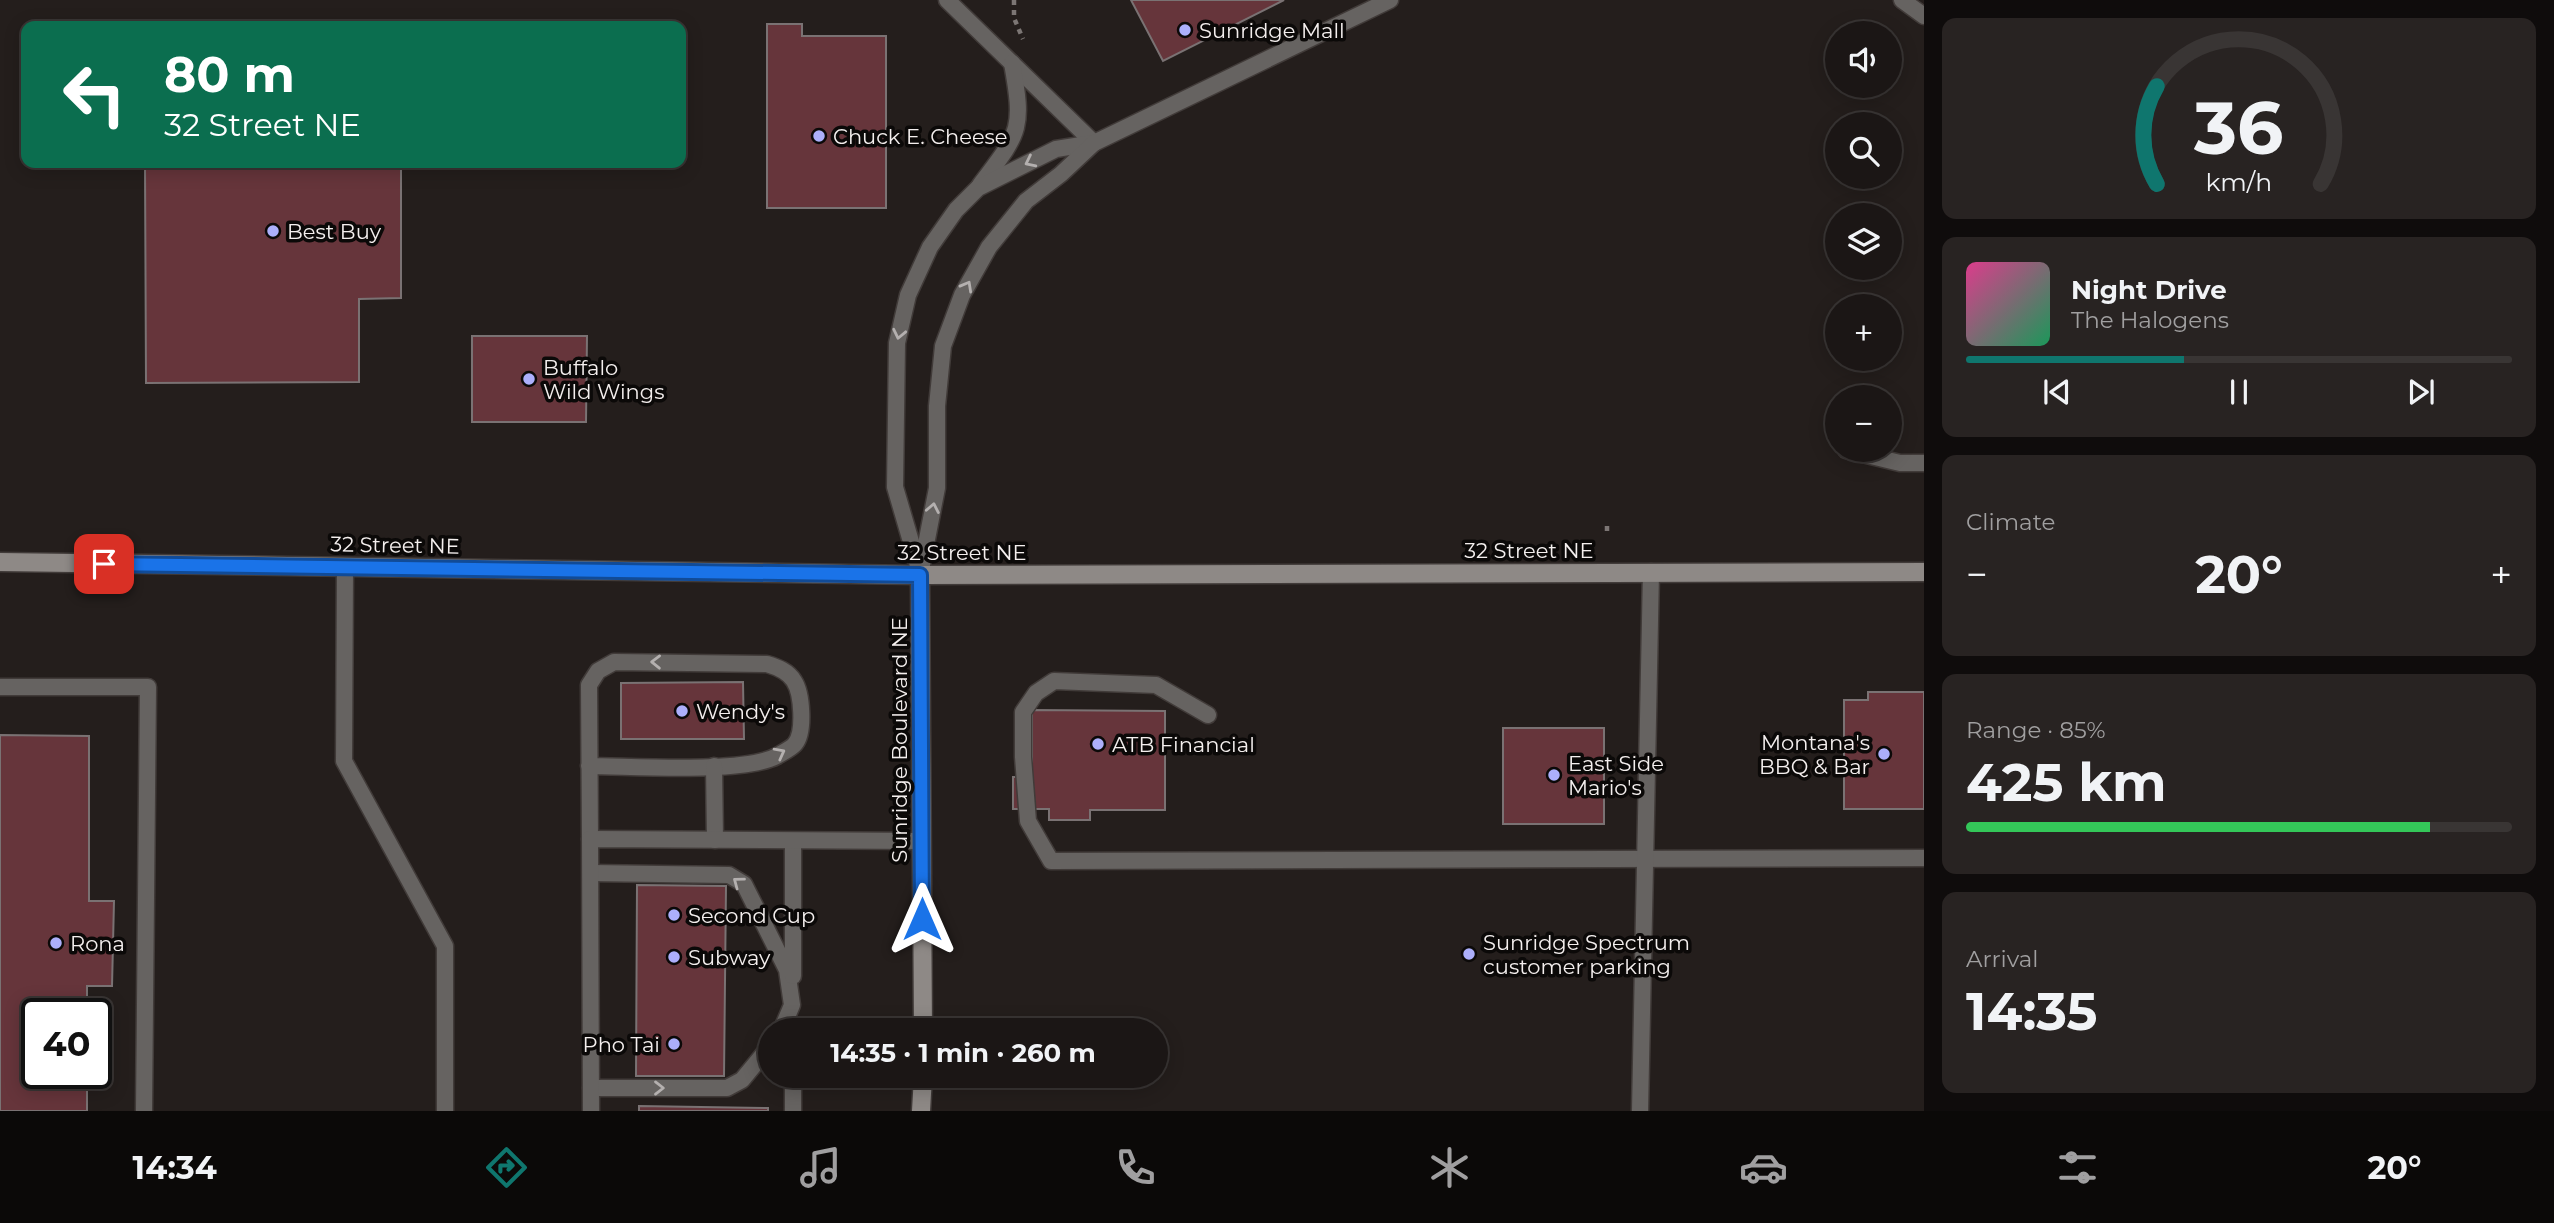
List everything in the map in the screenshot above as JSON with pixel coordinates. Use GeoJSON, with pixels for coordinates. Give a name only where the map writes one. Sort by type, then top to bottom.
{"type":"FeatureCollection","features":[{"type":"Feature","properties":{"kind":"street","name":"32 Street NE"},"geometry":{"type":"LineString","coordinates":[[0,562],[920,575],[1924,572]]}},
{"type":"Feature","properties":{"kind":"street","name":"Sunridge Boulevard NE"},"geometry":{"type":"LineString","coordinates":[[920,575],[923,1018]]}},
{"type":"Feature","properties":{"kind":"street"},"geometry":{"type":"LineString","coordinates":[[920,1111],[922,1088]]}},
{"type":"Feature","properties":{"kind":"lane"},"geometry":{"type":"LineString","coordinates":[[947,0],[1094,143]]}},
{"type":"Feature","properties":{"kind":"lane"},"geometry":{"type":"LineString","coordinates":[[978,188],[1056,149],[1094,143],[1390,0]]}},
{"type":"Feature","properties":{"kind":"lane"},"geometry":{"type":"LineString","coordinates":[[1902,0],[1924,16]]}},
{"type":"Feature","properties":{"kind":"lane"},"geometry":{"type":"LineString","coordinates":[[920,575],[895,487],[897,343],[908,295],[930,247],[956,210],[978,188],[1011,144],[1017,130],[1020,106],[1012,63]]}},
{"type":"Feature","properties":{"kind":"lane"},"geometry":{"type":"LineString","coordinates":[[920,575],[937,488],[937,406],[943,346],[962,295],[989,247],[1026,201],[1061,174],[1094,143]]}},
{"type":"Feature","properties":{"kind":"lane"},"geometry":{"type":"LineString","coordinates":[[1895,462],[1924,463]]}},
{"type":"Feature","properties":{"kind":"lane"},"geometry":{"type":"LineString","coordinates":[[345,567],[344,761],[445,946],[445,1111]]}},
{"type":"Feature","properties":{"kind":"lane"},"geometry":{"type":"LineString","coordinates":[[1640,1111],[1651,572]]}},
{"type":"Feature","properties":{"kind":"lane"},"geometry":{"type":"LineString","coordinates":[[589,766],[714,766],[752,764],[776,757],[795,744],[800,731],[800,698],[794,680],[781,669],[767,664],[614,662],[598,671],[589,685],[589,766],[591,873],[591,1111]]}},
{"type":"Feature","properties":{"kind":"lane"},"geometry":{"type":"LineString","coordinates":[[1209,715],[1156,685],[1054,681],[1037,693],[1023,712],[1028,821],[1051,861],[1924,858]]}},
{"type":"Feature","properties":{"kind":"lane"},"geometry":{"type":"LineString","coordinates":[[0,687],[148,687],[144,1111]]}},
{"type":"Feature","properties":{"kind":"lane"},"geometry":{"type":"LineString","coordinates":[[714,766],[715,840]]}},
{"type":"Feature","properties":{"kind":"lane"},"geometry":{"type":"LineString","coordinates":[[590,839],[922,841]]}},
{"type":"Feature","properties":{"kind":"lane"},"geometry":{"type":"LineString","coordinates":[[793,841],[793,1018]]}},
{"type":"Feature","properties":{"kind":"lane"},"geometry":{"type":"LineString","coordinates":[[591,873],[729,874],[744,884],[787,970],[792,1004],[786,1018]]}},
{"type":"Feature","properties":{"kind":"lane"},"geometry":{"type":"LineString","coordinates":[[591,1088],[727,1088],[742,1080],[758,1061]]}},
{"type":"Feature","properties":{"kind":"lane"},"geometry":{"type":"LineString","coordinates":[[793,1088],[793,1111]]}},
{"type":"Feature","properties":{"kind":"path"},"geometry":{"type":"LineString","coordinates":[[1014,0],[1014,18],[1027,46]]}},
{"type":"Feature","properties":{"kind":"building","name":"Sunridge Mall"},"geometry":{"type":"Polygon","coordinates":[[[1131,0],[1284,0],[1163,61],[1131,0]]]}},
{"type":"Feature","properties":{"kind":"building"},"geometry":{"type":"Polygon","coordinates":[[[767,24],[802,24],[802,36],[886,36],[886,208],[767,208],[767,24]]]}},
{"type":"Feature","properties":{"kind":"building","name":"Best Buy"},"geometry":{"type":"Polygon","coordinates":[[[145,168],[401,168],[401,298],[359,299],[359,382],[146,383],[145,168]]]}},
{"type":"Feature","properties":{"kind":"building","name":"Buffalo Wild Wings"},"geometry":{"type":"Polygon","coordinates":[[[472,336],[587,336],[586,422],[472,422],[472,336]]]}},
{"type":"Feature","properties":{"kind":"building","name":"Wendy's"},"geometry":{"type":"Polygon","coordinates":[[[743,682],[744,739],[621,739],[621,683],[743,682]]]}},
{"type":"Feature","properties":{"kind":"building","name":"Montana's BBQ & Bar"},"geometry":{"type":"Polygon","coordinates":[[[1868,692],[1924,692],[1924,809],[1844,809],[1844,700],[1868,700],[1868,692]]]}},
{"type":"Feature","properties":{"kind":"building","name":"Montana's BBQ & Bar"},"geometry":{"type":"Polygon","coordinates":[[[1868,692],[1924,692],[1924,809],[1844,809],[1844,700],[1868,700],[1868,692]]]}},
{"type":"Feature","properties":{"kind":"building","name":"ATB Financial"},"geometry":{"type":"Polygon","coordinates":[[[1032,710],[1165,711],[1165,810],[1090,810],[1090,820],[1049,820],[1049,809],[1013,809],[1013,777],[1032,777],[1032,710]]]}},
{"type":"Feature","properties":{"kind":"building"},"geometry":{"type":"Polygon","coordinates":[[[1503,728],[1604,728],[1604,824],[1503,824],[1503,728]]]}},
{"type":"Feature","properties":{"kind":"building","name":"Rona"},"geometry":{"type":"Polygon","coordinates":[[[0,735],[89,736],[89,901],[114,901],[112,986],[87,986],[87,998],[21,998],[21,1089],[87,1089],[87,1111],[0,1111],[0,735]]]}},
{"type":"Feature","properties":{"kind":"building"},"geometry":{"type":"Polygon","coordinates":[[[637,885],[726,886],[724,1076],[636,1076],[637,885]]]}},
{"type":"Feature","properties":{"kind":"building"},"geometry":{"type":"Polygon","coordinates":[[[639,1106],[768,1108],[768,1111],[639,1111],[639,1106]]]}},
{"type":"Feature","properties":{"kind":"place","name":"Sunridge Mall"},"geometry":{"type":"Point","coordinates":[1185,30]}},
{"type":"Feature","properties":{"kind":"place","name":"Chuck E. Cheese"},"geometry":{"type":"Point","coordinates":[819,136]}},
{"type":"Feature","properties":{"kind":"place","name":"Best Buy"},"geometry":{"type":"Point","coordinates":[273,231]}},
{"type":"Feature","properties":{"kind":"place","name":"Buffalo Wild Wings"},"geometry":{"type":"Point","coordinates":[529,379]}},
{"type":"Feature","properties":{"kind":"place","name":"Wendy's"},"geometry":{"type":"Point","coordinates":[682,711]}},
{"type":"Feature","properties":{"kind":"place","name":"ATB Financial"},"geometry":{"type":"Point","coordinates":[1098,744]}},
{"type":"Feature","properties":{"kind":"place","name":"Montana's BBQ & Bar"},"geometry":{"type":"Point","coordinates":[1884,754]}},
{"type":"Feature","properties":{"kind":"place","name":"East Side Mario's"},"geometry":{"type":"Point","coordinates":[1554,775]}},
{"type":"Feature","properties":{"kind":"place","name":"Second Cup"},"geometry":{"type":"Point","coordinates":[674,915]}},
{"type":"Feature","properties":{"kind":"place","name":"Rona"},"geometry":{"type":"Point","coordinates":[56,943]}},
{"type":"Feature","properties":{"kind":"place","name":"Sunridge Spectrum customer parking"},"geometry":{"type":"Point","coordinates":[1469,954]}},
{"type":"Feature","properties":{"kind":"place","name":"Subway"},"geometry":{"type":"Point","coordinates":[674,957]}},
{"type":"Feature","properties":{"kind":"place","name":"Pho Tai"},"geometry":{"type":"Point","coordinates":[674,1044]}},
{"type":"Feature","properties":{"kind":"route"},"geometry":{"type":"LineString","coordinates":[[104,564],[920,575],[922,919]]}}]}
